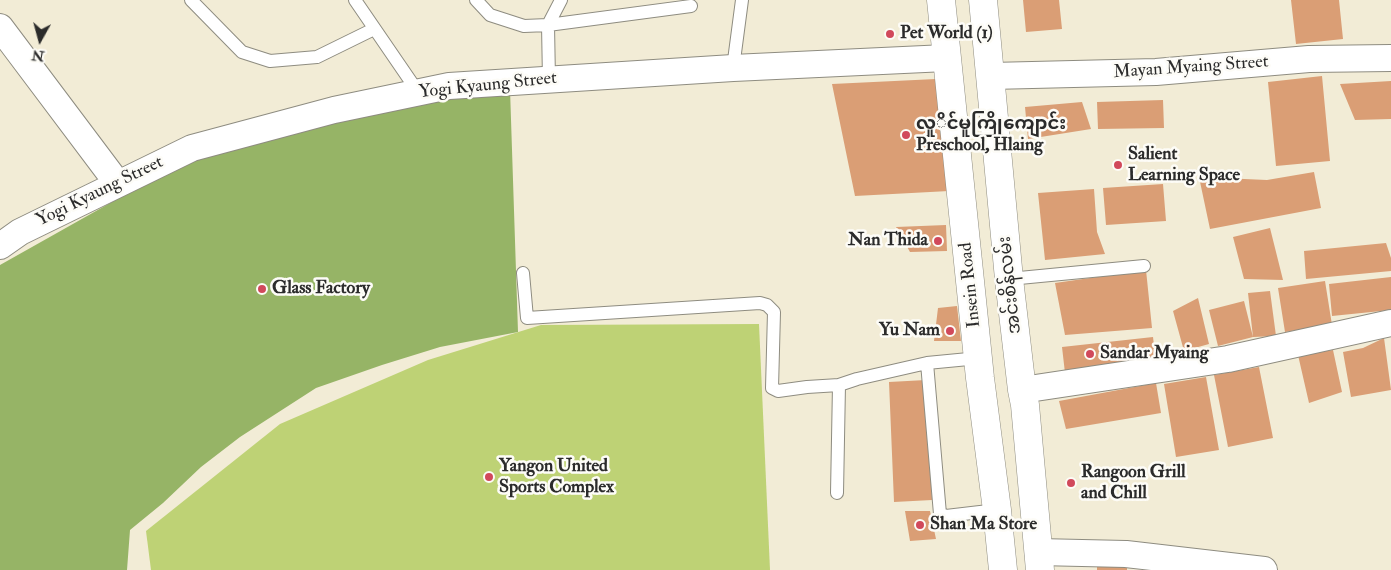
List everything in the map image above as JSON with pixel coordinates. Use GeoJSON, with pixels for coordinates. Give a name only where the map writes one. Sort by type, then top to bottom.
{"type":"FeatureCollection","features":[{"type":"Feature","properties":{"kind":"main road","name":"Insein Road"},"geometry":{"type":"LineString","coordinates":[[941,0],[980,368],[1004,570]]}},
{"type":"Feature","properties":{"kind":"main road","name":"အင်းစိန်လမ်း"},"geometry":{"type":"LineString","coordinates":[[983,0],[1009,279],[1025,405],[1039,563]]}},
{"type":"Feature","properties":{"kind":"main road"},"geometry":{"type":"LineString","coordinates":[[946,58],[989,67]]}},
{"type":"Feature","properties":{"kind":"main road"},"geometry":{"type":"LineString","coordinates":[[980,368],[1021,382]]}},
{"type":"Feature","properties":{"kind":"main road"},"geometry":{"type":"LineString","coordinates":[[1004,570],[1039,563]]}},
{"type":"Feature","properties":{"kind":"street"},"geometry":{"type":"LineString","coordinates":[[0,27],[118,184]]}},
{"type":"Feature","properties":{"kind":"street","name":"Yogi Kyaung Street"},"geometry":{"type":"LineString","coordinates":[[0,246],[20,232],[192,148],[334,110],[448,86],[733,68],[946,58]]}},
{"type":"Feature","properties":{"kind":"street","name":"Mayan Myaing Street"},"geometry":{"type":"LineString","coordinates":[[989,67],[1156,72],[1309,59],[1391,58]]}},
{"type":"Feature","properties":{"kind":"street"},"geometry":{"type":"LineString","coordinates":[[1021,382],[1228,360],[1391,323]]}},
{"type":"Feature","properties":{"kind":"street"},"geometry":{"type":"LineString","coordinates":[[1039,563],[1126,554],[1264,570]]}},
{"type":"Feature","properties":{"kind":"lane"},"geometry":{"type":"LineString","coordinates":[[192,0],[242,52],[270,61],[318,58],[374,29]]}},
{"type":"Feature","properties":{"kind":"lane"},"geometry":{"type":"LineString","coordinates":[[355,0],[418,92]]}},
{"type":"Feature","properties":{"kind":"lane"},"geometry":{"type":"LineString","coordinates":[[476,0],[490,15],[524,26],[548,25],[690,6]]}},
{"type":"Feature","properties":{"kind":"lane"},"geometry":{"type":"LineString","coordinates":[[549,80],[548,25],[561,0]]}},
{"type":"Feature","properties":{"kind":"lane"},"geometry":{"type":"LineString","coordinates":[[733,68],[742,0]]}},
{"type":"Feature","properties":{"kind":"lane"},"geometry":{"type":"LineString","coordinates":[[1009,279],[1144,266]]}},
{"type":"Feature","properties":{"kind":"lane"},"geometry":{"type":"LineString","coordinates":[[523,273],[527,318],[760,303],[767,305],[774,312],[772,388],[778,391],[839,385],[927,363],[980,368]]}},
{"type":"Feature","properties":{"kind":"lane"},"geometry":{"type":"LineString","coordinates":[[927,363],[940,514],[946,516],[997,510]]}},
{"type":"Feature","properties":{"kind":"lane"},"geometry":{"type":"LineString","coordinates":[[837,493],[839,385]]}},
{"type":"Feature","properties":{"kind":"green space"},"geometry":{"type":"Polygon","coordinates":[[[510,89],[518,332],[440,347],[316,388],[240,437],[201,467],[163,503],[130,530],[127,570],[0,570],[0,265],[192,157],[360,112],[510,89]]]}},
{"type":"Feature","properties":{"kind":"green space","name":"Yangon United Sports Complex"},"geometry":{"type":"Polygon","coordinates":[[[759,324],[770,570],[151,570],[146,531],[280,424],[428,360],[541,325],[759,324]]]}},
{"type":"Feature","properties":{"kind":"building"},"geometry":{"type":"Polygon","coordinates":[[[1023,0],[1059,0],[1062,29],[1026,32],[1023,0]]]}},
{"type":"Feature","properties":{"kind":"building"},"geometry":{"type":"Polygon","coordinates":[[[1291,0],[1339,0],[1343,39],[1296,44],[1291,0]]]}},
{"type":"Feature","properties":{"kind":"building"},"geometry":{"type":"Polygon","coordinates":[[[1322,76],[1330,161],[1276,166],[1268,82],[1322,76]]]}},
{"type":"Feature","properties":{"kind":"building"},"geometry":{"type":"Polygon","coordinates":[[[936,79],[949,191],[855,196],[832,84],[936,79]]]}},
{"type":"Feature","properties":{"kind":"building"},"geometry":{"type":"Polygon","coordinates":[[[1391,81],[1391,119],[1355,120],[1340,84],[1391,81]]]}},
{"type":"Feature","properties":{"kind":"building"},"geometry":{"type":"Polygon","coordinates":[[[1163,100],[1164,128],[1098,129],[1097,102],[1163,100]]]}},
{"type":"Feature","properties":{"kind":"building"},"geometry":{"type":"Polygon","coordinates":[[[1082,102],[1091,129],[1028,139],[1025,107],[1082,102]]]}},
{"type":"Feature","properties":{"kind":"building"},"geometry":{"type":"Polygon","coordinates":[[[1314,172],[1321,208],[1210,229],[1199,177],[1267,180],[1314,172]]]}},
{"type":"Feature","properties":{"kind":"building"},"geometry":{"type":"Polygon","coordinates":[[[1163,184],[1166,221],[1106,225],[1103,188],[1163,184]]]}},
{"type":"Feature","properties":{"kind":"building"},"geometry":{"type":"Polygon","coordinates":[[[1094,189],[1097,232],[1105,254],[1045,260],[1038,193],[1094,189]]]}},
{"type":"Feature","properties":{"kind":"building"},"geometry":{"type":"Polygon","coordinates":[[[946,225],[947,251],[910,252],[896,227],[946,225]]]}},
{"type":"Feature","properties":{"kind":"building"},"geometry":{"type":"Polygon","coordinates":[[[1270,228],[1283,280],[1244,279],[1233,237],[1270,228]]]}},
{"type":"Feature","properties":{"kind":"building"},"geometry":{"type":"Polygon","coordinates":[[[1386,243],[1391,258],[1391,271],[1306,279],[1304,251],[1386,243]]]}},
{"type":"Feature","properties":{"kind":"building"},"geometry":{"type":"Polygon","coordinates":[[[1146,270],[1152,328],[1065,335],[1055,283],[1146,270]]]}},
{"type":"Feature","properties":{"kind":"building"},"geometry":{"type":"Polygon","coordinates":[[[1391,277],[1391,310],[1332,316],[1329,284],[1391,277]]]}},
{"type":"Feature","properties":{"kind":"building"},"geometry":{"type":"Polygon","coordinates":[[[1325,281],[1332,325],[1285,332],[1278,288],[1325,281]]]}},
{"type":"Feature","properties":{"kind":"building"},"geometry":{"type":"Polygon","coordinates":[[[1270,291],[1276,336],[1253,337],[1248,293],[1270,291]]]}},
{"type":"Feature","properties":{"kind":"building"},"geometry":{"type":"Polygon","coordinates":[[[1198,298],[1209,344],[1184,351],[1173,311],[1198,298]]]}},
{"type":"Feature","properties":{"kind":"building"},"geometry":{"type":"Polygon","coordinates":[[[1244,301],[1253,337],[1218,346],[1209,310],[1244,301]]]}},
{"type":"Feature","properties":{"kind":"building"},"geometry":{"type":"Polygon","coordinates":[[[957,306],[961,341],[934,341],[938,308],[957,306]]]}},
{"type":"Feature","properties":{"kind":"building"},"geometry":{"type":"Polygon","coordinates":[[[1153,337],[1156,362],[1065,373],[1062,347],[1153,337]]]}},
{"type":"Feature","properties":{"kind":"building"},"geometry":{"type":"Polygon","coordinates":[[[1384,338],[1391,390],[1351,397],[1343,352],[1363,348],[1384,338]]]}},
{"type":"Feature","properties":{"kind":"building"},"geometry":{"type":"Polygon","coordinates":[[[1333,350],[1342,392],[1309,403],[1298,355],[1333,350]]]}},
{"type":"Feature","properties":{"kind":"building"},"geometry":{"type":"Polygon","coordinates":[[[1259,367],[1273,438],[1228,447],[1214,375],[1259,367]]]}},
{"type":"Feature","properties":{"kind":"building"},"geometry":{"type":"Polygon","coordinates":[[[1206,377],[1219,450],[1176,457],[1164,384],[1206,377]]]}},
{"type":"Feature","properties":{"kind":"building"},"geometry":{"type":"Polygon","coordinates":[[[926,380],[932,500],[894,502],[889,382],[926,380]]]}},
{"type":"Feature","properties":{"kind":"building"},"geometry":{"type":"Polygon","coordinates":[[[1156,383],[1161,413],[1066,429],[1059,401],[1156,383]]]}},
{"type":"Feature","properties":{"kind":"building"},"geometry":{"type":"Polygon","coordinates":[[[905,511],[930,511],[936,539],[910,541],[905,511]]]}},
{"type":"Feature","properties":{"kind":"building"},"geometry":{"type":"Polygon","coordinates":[[[1097,566],[1127,566],[1127,570],[1097,570],[1097,566]]]}},
{"type":"Feature","properties":{"kind":"place","name":"Pet World (1)"},"geometry":{"type":"Point","coordinates":[890,34]}},
{"type":"Feature","properties":{"kind":"place","name":"လှုိင်မူကြိုကျောင်း Preschool, Hlaing"},"geometry":{"type":"Point","coordinates":[906,135]}},
{"type":"Feature","properties":{"kind":"place","name":"Salient Learning Space"},"geometry":{"type":"Point","coordinates":[1118,165]}},
{"type":"Feature","properties":{"kind":"place","name":"Nan Thida"},"geometry":{"type":"Point","coordinates":[938,241]}},
{"type":"Feature","properties":{"kind":"place","name":"Glass Factory"},"geometry":{"type":"Point","coordinates":[262,289]}},
{"type":"Feature","properties":{"kind":"place","name":"Yu Nam"},"geometry":{"type":"Point","coordinates":[950,331]}},
{"type":"Feature","properties":{"kind":"place","name":"Sandar Myaing"},"geometry":{"type":"Point","coordinates":[1090,354]}},
{"type":"Feature","properties":{"kind":"place","name":"Yangon United Sports Complex"},"geometry":{"type":"Point","coordinates":[489,477]}},
{"type":"Feature","properties":{"kind":"place","name":"Rangoon Grill and Chill"},"geometry":{"type":"Point","coordinates":[1071,483]}},
{"type":"Feature","properties":{"kind":"place","name":"Shan Ma Store"},"geometry":{"type":"Point","coordinates":[920,525]}}]}
